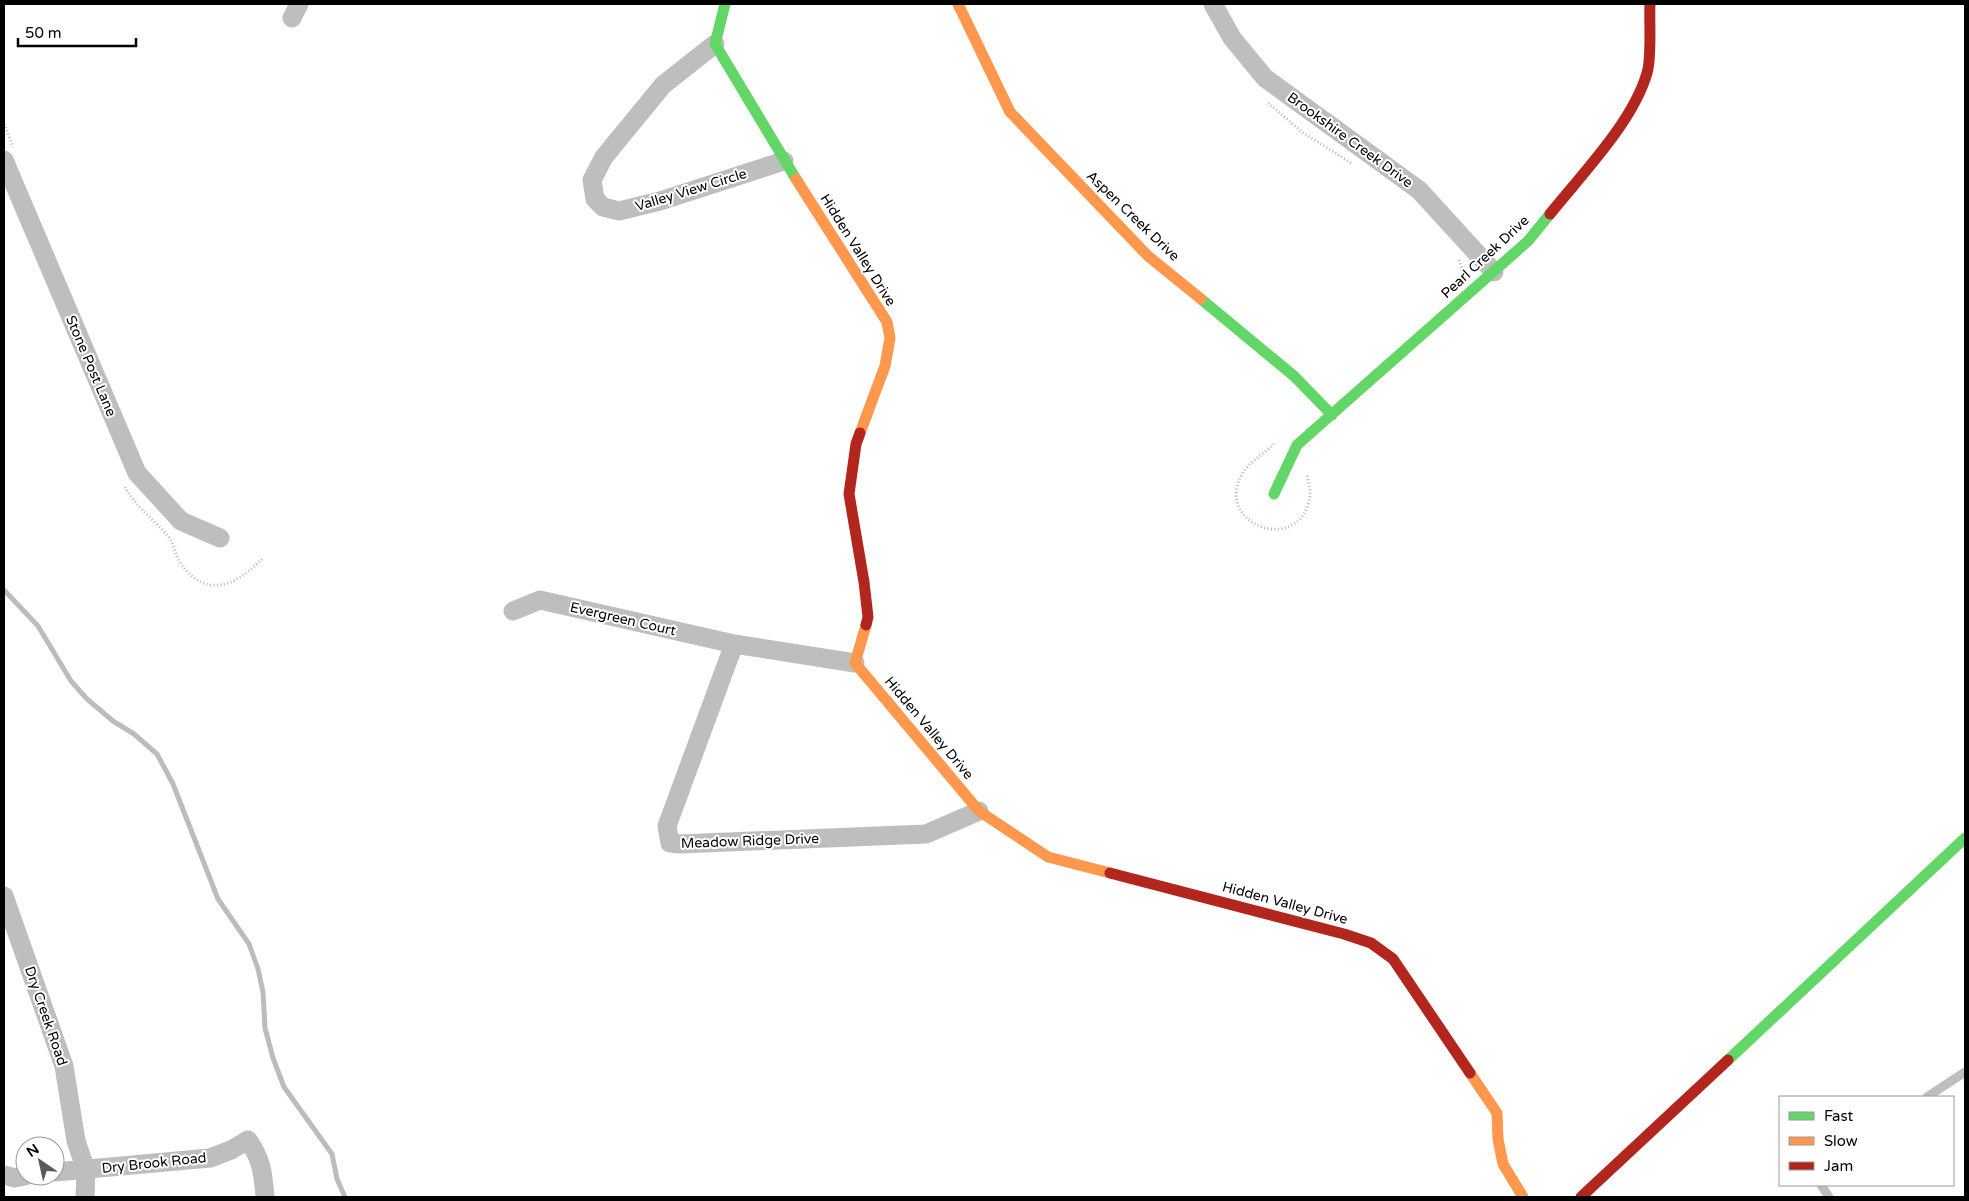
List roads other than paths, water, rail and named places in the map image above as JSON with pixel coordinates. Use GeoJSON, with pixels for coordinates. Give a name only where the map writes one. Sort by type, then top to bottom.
{"type":"FeatureCollection","features":[{"type":"Feature","properties":{"kind":"street"},"geometry":{"type":"LineString","coordinates":[[716,44],[725,4]]}},
{"type":"Feature","properties":{"kind":"street","name":"Aspen Creek Drive"},"geometry":{"type":"LineString","coordinates":[[958,4],[1010,112],[1022,126],[1148,256],[1294,376],[1332,415]]}},
{"type":"Feature","properties":{"kind":"street","name":"Brookshire Creek Drive"},"geometry":{"type":"LineString","coordinates":[[1213,4],[1232,38],[1265,78],[1419,190],[1494,272]]}},
{"type":"Feature","properties":{"kind":"street","name":"Pearl Creek Drive"},"geometry":{"type":"LineString","coordinates":[[1274,494],[1297,445],[1528,242],[1625,120],[1638,97],[1648,71],[1650,4]]}},
{"type":"Feature","properties":{"kind":"street","name":"Valley View Circle"},"geometry":{"type":"LineString","coordinates":[[716,44],[663,85],[604,157],[592,180],[595,199],[603,207],[619,211],[660,201],[784,161]]}},
{"type":"Feature","properties":{"kind":"street","name":"Hidden Valley Drive"},"geometry":{"type":"LineString","coordinates":[[716,44],[784,161],[887,322],[890,338],[885,366],[856,444],[849,494],[868,617],[855,663],[979,811],[1048,857],[1344,934],[1371,943],[1393,959],[1497,1113],[1498,1139],[1502,1164],[1523,1197]]}},
{"type":"Feature","properties":{"kind":"street","name":"Stone Post Lane"},"geometry":{"type":"LineString","coordinates":[[4,160],[137,473],[181,521],[220,538]]}},
{"type":"Feature","properties":{"kind":"street","name":"Evergreen Court"},"geometry":{"type":"LineString","coordinates":[[513,611],[540,600],[734,644]]}},
{"type":"Feature","properties":{"kind":"street"},"geometry":{"type":"LineString","coordinates":[[734,644],[855,663]]}},
{"type":"Feature","properties":{"kind":"street","name":"Meadow Ridge Drive"},"geometry":{"type":"LineString","coordinates":[[734,644],[667,826],[670,843],[926,834],[979,811]]}},
{"type":"Feature","properties":{"kind":"street"},"geometry":{"type":"LineString","coordinates":[[1581,1197],[1965,838]]}},
{"type":"Feature","properties":{"kind":"street","name":"Dry Creek Road"},"geometry":{"type":"LineString","coordinates":[[4,896],[64,1066],[76,1141],[86,1170],[84,1197]]}},
{"type":"Feature","properties":{"kind":"street","name":"Dry Brook Road"},"geometry":{"type":"LineString","coordinates":[[65,1171],[210,1158],[231,1150],[248,1140],[257,1153],[263,1170],[265,1197]]}},
{"type":"Feature","properties":{"kind":"lane"},"geometry":{"type":"LineString","coordinates":[[1929,1096],[1965,1072]]}},
{"type":"Feature","properties":{"kind":"lane"},"geometry":{"type":"LineString","coordinates":[[1822,1186],[1829,1197]]}},
{"type":"Feature","properties":{"kind":"waterway"},"geometry":{"type":"LineString","coordinates":[[4,590],[38,626],[71,681],[87,699],[113,721],[134,734],[157,754],[173,784],[218,899],[249,944],[258,969],[263,992],[265,1028],[273,1058],[284,1087],[332,1154],[337,1179],[345,1197]]}}]}
